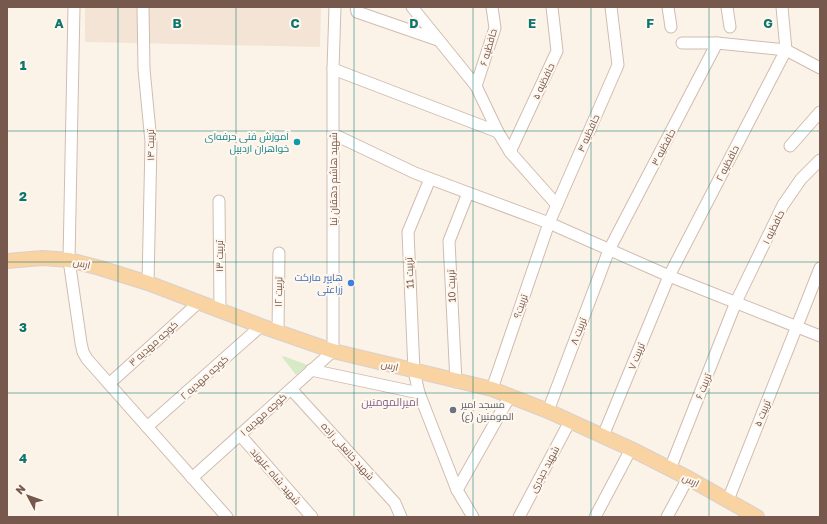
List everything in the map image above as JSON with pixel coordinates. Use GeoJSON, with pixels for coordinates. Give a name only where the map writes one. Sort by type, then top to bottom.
{"type":"FeatureCollection","features":[{"type":"Feature","properties":{"kind":"main road","name":"ارس"},"geometry":{"type":"LineString","coordinates":[[7,261],[43,258],[69,260],[100,268],[148,283],[198,303],[333,351],[456,382],[492,389],[548,411],[603,436],[688,478],[728,500],[739,512],[757,517]]}},
{"type":"Feature","properties":{"kind":"street"},"geometry":{"type":"LineString","coordinates":[[74,7],[69,260],[83,352],[87,359],[227,517]]}},
{"type":"Feature","properties":{"kind":"street","name":"تربیت ۱۴"},"geometry":{"type":"LineString","coordinates":[[143,7],[143,56],[151,142],[148,283]]}},
{"type":"Feature","properties":{"kind":"street","name":"شهید هاشم دهقان نیا"},"geometry":{"type":"LineString","coordinates":[[333,351],[333,134],[335,7]]}},
{"type":"Feature","properties":{"kind":"street"},"geometry":{"type":"LineString","coordinates":[[356,7],[357,12],[438,40]]}},
{"type":"Feature","properties":{"kind":"street"},"geometry":{"type":"LineString","coordinates":[[412,7],[476,86],[498,132],[510,152],[557,205]]}},
{"type":"Feature","properties":{"kind":"street","name":"حافظیه ۶"},"geometry":{"type":"LineString","coordinates":[[476,86],[495,28],[492,7]]}},
{"type":"Feature","properties":{"kind":"street","name":"حافظیه ۵"},"geometry":{"type":"LineString","coordinates":[[510,152],[557,51],[552,7]]}},
{"type":"Feature","properties":{"kind":"street","name":"حافظیه ۴"},"geometry":{"type":"LineString","coordinates":[[549,223],[618,65],[611,7]]}},
{"type":"Feature","properties":{"kind":"street"},"geometry":{"type":"LineString","coordinates":[[668,7],[671,27]]}},
{"type":"Feature","properties":{"kind":"street"},"geometry":{"type":"LineString","coordinates":[[727,7],[730,27]]}},
{"type":"Feature","properties":{"kind":"street"},"geometry":{"type":"LineString","coordinates":[[782,7],[786,50]]}},
{"type":"Feature","properties":{"kind":"street"},"geometry":{"type":"LineString","coordinates":[[682,43],[717,43],[786,50],[820,68]]}},
{"type":"Feature","properties":{"kind":"street","name":"حافظیه ۳"},"geometry":{"type":"LineString","coordinates":[[609,250],[717,43]]}},
{"type":"Feature","properties":{"kind":"street","name":"حافظیه ۲"},"geometry":{"type":"LineString","coordinates":[[669,276],[786,50]]}},
{"type":"Feature","properties":{"kind":"street"},"geometry":{"type":"LineString","coordinates":[[334,69],[498,132]]}},
{"type":"Feature","properties":{"kind":"street"},"geometry":{"type":"LineString","coordinates":[[790,146],[820,112]]}},
{"type":"Feature","properties":{"kind":"street"},"geometry":{"type":"LineString","coordinates":[[333,134],[415,174],[549,223],[669,276],[820,336]]}},
{"type":"Feature","properties":{"kind":"street","name":"حافظیه ۱"},"geometry":{"type":"LineString","coordinates":[[736,302],[783,205],[801,179],[820,160]]}},
{"type":"Feature","properties":{"kind":"street","name":"تربیت 11"},"geometry":{"type":"LineString","coordinates":[[430,179],[408,232],[414,371],[419,393],[457,490],[473,517]]}},
{"type":"Feature","properties":{"kind":"street","name":"تربیت 10"},"geometry":{"type":"LineString","coordinates":[[456,382],[449,241],[468,193]]}},
{"type":"Feature","properties":{"kind":"street","name":"تربیت ۱۳"},"geometry":{"type":"LineString","coordinates":[[219,201],[220,311]]}},
{"type":"Feature","properties":{"kind":"street","name":"تربیت۹"},"geometry":{"type":"LineString","coordinates":[[492,389],[549,223]]}},
{"type":"Feature","properties":{"kind":"street","name":"تربیت ۸"},"geometry":{"type":"LineString","coordinates":[[548,411],[609,250]]}},
{"type":"Feature","properties":{"kind":"street","name":"تربیت ۱۲"},"geometry":{"type":"LineString","coordinates":[[278,332],[279,253]]}},
{"type":"Feature","properties":{"kind":"street","name":"تربیت ۵"},"geometry":{"type":"LineString","coordinates":[[728,500],[820,268]]}},
{"type":"Feature","properties":{"kind":"street","name":"تربیت ۷"},"geometry":{"type":"LineString","coordinates":[[603,436],[669,276]]}},
{"type":"Feature","properties":{"kind":"street","name":"تربیت ۶"},"geometry":{"type":"LineString","coordinates":[[670,469],[736,302]]}},
{"type":"Feature","properties":{"kind":"street","name":"کوچه مهدیه ۳"},"geometry":{"type":"LineString","coordinates":[[109,384],[198,303]]}},
{"type":"Feature","properties":{"kind":"street","name":"کوچه مهدیه ۲"},"geometry":{"type":"LineString","coordinates":[[147,427],[261,326]]}},
{"type":"Feature","properties":{"kind":"street","name":"کوچه مهدیه ۱"},"geometry":{"type":"LineString","coordinates":[[192,478],[333,351]]}},
{"type":"Feature","properties":{"kind":"street"},"geometry":{"type":"LineString","coordinates":[[311,370],[419,393]]}},
{"type":"Feature","properties":{"kind":"street","name":"شهید خانعلی زاده"},"geometry":{"type":"LineString","coordinates":[[291,388],[395,503],[401,517]]}},
{"type":"Feature","properties":{"kind":"street"},"geometry":{"type":"LineString","coordinates":[[457,490],[510,396]]}},
{"type":"Feature","properties":{"kind":"street","name":"شهید حیدری"},"geometry":{"type":"LineString","coordinates":[[519,517],[570,421]]}},
{"type":"Feature","properties":{"kind":"street","name":"شهید شاه علیوند"},"geometry":{"type":"LineString","coordinates":[[240,435],[312,517]]}},
{"type":"Feature","properties":{"kind":"street"},"geometry":{"type":"LineString","coordinates":[[595,517],[631,450]]}},
{"type":"Feature","properties":{"kind":"street"},"geometry":{"type":"LineString","coordinates":[[667,517],[688,478]]}},
{"type":"Feature","properties":{"kind":"shaded area"},"geometry":{"type":"Polygon","coordinates":[[[85,7],[321,7],[320,47],[85,42],[85,7]]]}},
{"type":"Feature","properties":{"kind":"green space"},"geometry":{"type":"Polygon","coordinates":[[[283,356],[307,366],[296,375],[282,357],[283,356]]]}},
{"type":"Feature","properties":{"kind":"place","name":"آموزش فنی حرفه‌ای خواهران اردبیل"},"geometry":{"type":"Point","coordinates":[297,142]}},
{"type":"Feature","properties":{"kind":"place","name":"هایپر مارکت زراعتی"},"geometry":{"type":"Point","coordinates":[351,283]}},
{"type":"Feature","properties":{"kind":"place","name":"مسجد امیر المومنین (ع)"},"geometry":{"type":"Point","coordinates":[453,410]}},
{"type":"Feature","properties":{"kind":"district","name":"امیرالمومنین"},"geometry":{"type":"Point","coordinates":[390,401]}}]}
